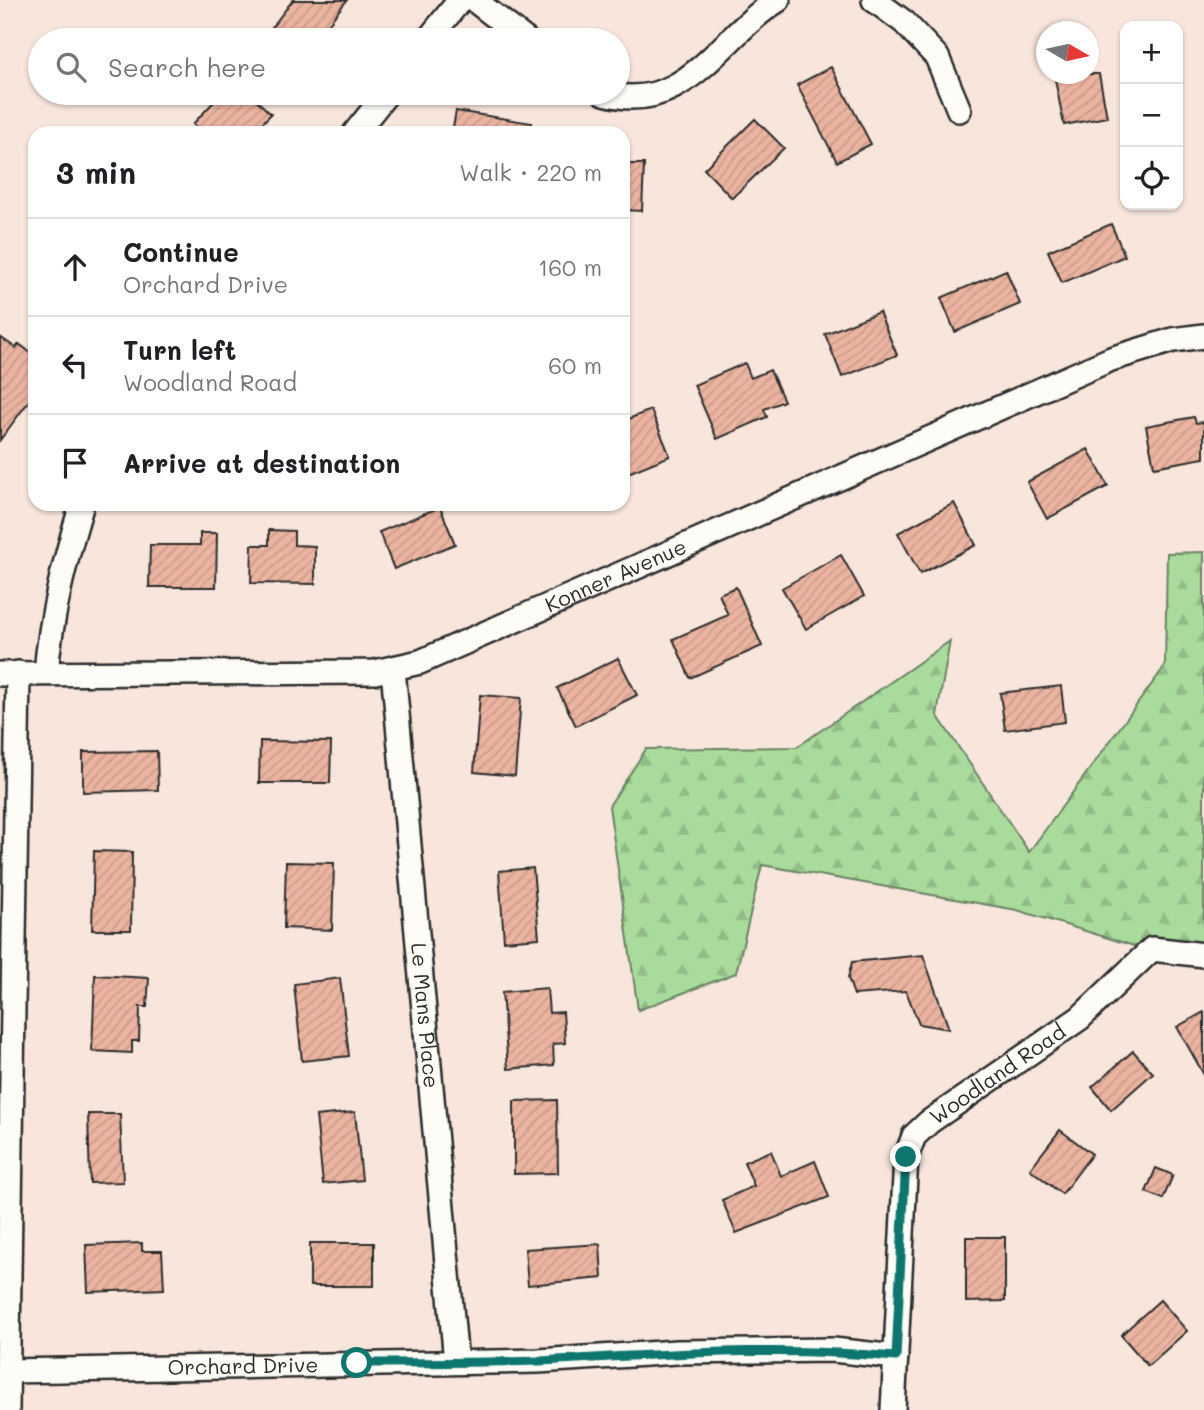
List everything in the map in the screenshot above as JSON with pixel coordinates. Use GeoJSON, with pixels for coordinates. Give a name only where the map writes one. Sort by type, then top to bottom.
{"type":"FeatureCollection","features":[{"type":"Feature","properties":{"kind":"street"},"geometry":{"type":"LineString","coordinates":[[438,28],[460,0]]}},
{"type":"Feature","properties":{"kind":"street"},"geometry":{"type":"LineString","coordinates":[[474,0],[510,28]]}},
{"type":"Feature","properties":{"kind":"street"},"geometry":{"type":"LineString","coordinates":[[630,97],[654,96],[682,84],[751,19],[778,0]]}},
{"type":"Feature","properties":{"kind":"street"},"geometry":{"type":"LineString","coordinates":[[874,0],[904,22],[937,57],[959,110]]}},
{"type":"Feature","properties":{"kind":"street"},"geometry":{"type":"LineString","coordinates":[[361,126],[377,105]]}},
{"type":"Feature","properties":{"kind":"street","name":"Konner Avenue"},"geometry":{"type":"LineString","coordinates":[[9,674],[375,673],[420,662],[1111,359],[1173,340],[1204,336]]}},
{"type":"Feature","properties":{"kind":"street"},"geometry":{"type":"LineString","coordinates":[[46,673],[50,624],[80,511]]}},
{"type":"Feature","properties":{"kind":"street","name":"Le Mans Place"},"geometry":{"type":"LineString","coordinates":[[393,669],[456,1362]]}},
{"type":"Feature","properties":{"kind":"street"},"geometry":{"type":"LineString","coordinates":[[7,1410],[9,674]]}},
{"type":"Feature","properties":{"kind":"street","name":"Woodland Road"},"geometry":{"type":"LineString","coordinates":[[893,1410],[906,1157],[914,1136],[929,1122],[1080,1018],[1152,948],[1204,955]]}},
{"type":"Feature","properties":{"kind":"street","name":"Orchard Drive"},"geometry":{"type":"LineString","coordinates":[[9,1371],[538,1361],[677,1352],[833,1350],[896,1357]]}},
{"type":"Feature","properties":{"kind":"green space"},"geometry":{"type":"Polygon","coordinates":[[[1204,552],[1204,957],[1160,954],[1017,910],[762,865],[736,973],[638,1010],[609,806],[646,749],[797,747],[950,641],[937,715],[1029,852],[1165,666],[1167,553],[1204,552]]]}},
{"type":"Feature","properties":{"kind":"building"},"geometry":{"type":"Polygon","coordinates":[[[293,0],[347,0],[325,28],[271,28],[293,0]]]}},
{"type":"Feature","properties":{"kind":"building"},"geometry":{"type":"Polygon","coordinates":[[[831,67],[871,144],[837,162],[797,85],[831,67]]]}},
{"type":"Feature","properties":{"kind":"building"},"geometry":{"type":"Polygon","coordinates":[[[1099,74],[1107,117],[1064,125],[1056,84],[1099,84],[1099,74]]]}},
{"type":"Feature","properties":{"kind":"building"},"geometry":{"type":"Polygon","coordinates":[[[211,105],[262,105],[271,114],[260,126],[193,124],[211,105]]]}},
{"type":"Feature","properties":{"kind":"building"},"geometry":{"type":"Polygon","coordinates":[[[456,111],[532,123],[532,126],[453,126],[456,111]]]}},
{"type":"Feature","properties":{"kind":"building"},"geometry":{"type":"Polygon","coordinates":[[[755,119],[784,148],[732,198],[704,169],[755,119]]]}},
{"type":"Feature","properties":{"kind":"building"},"geometry":{"type":"Polygon","coordinates":[[[630,164],[644,164],[642,211],[630,210],[630,164]]]}},
{"type":"Feature","properties":{"kind":"building"},"geometry":{"type":"Polygon","coordinates":[[[1111,224],[1125,256],[1062,283],[1048,251],[1111,224]]]}},
{"type":"Feature","properties":{"kind":"building"},"geometry":{"type":"Polygon","coordinates":[[[1006,270],[1020,304],[955,332],[941,298],[1006,270]]]}},
{"type":"Feature","properties":{"kind":"building"},"geometry":{"type":"Polygon","coordinates":[[[879,312],[897,355],[842,377],[825,334],[879,312]]]}},
{"type":"Feature","properties":{"kind":"building"},"geometry":{"type":"Polygon","coordinates":[[[0,337],[16,348],[19,344],[28,351],[28,402],[0,440],[0,337]]]}},
{"type":"Feature","properties":{"kind":"building"},"geometry":{"type":"Polygon","coordinates":[[[745,363],[751,378],[770,370],[784,401],[764,409],[767,417],[717,439],[694,385],[745,363]]]}},
{"type":"Feature","properties":{"kind":"building"},"geometry":{"type":"Polygon","coordinates":[[[651,410],[670,456],[630,472],[630,418],[651,410]]]}},
{"type":"Feature","properties":{"kind":"building"},"geometry":{"type":"Polygon","coordinates":[[[1194,417],[1196,423],[1204,422],[1204,458],[1154,467],[1146,426],[1194,417]]]}},
{"type":"Feature","properties":{"kind":"building"},"geometry":{"type":"Polygon","coordinates":[[[1088,449],[1108,486],[1047,519],[1027,482],[1088,449]]]}},
{"type":"Feature","properties":{"kind":"building"},"geometry":{"type":"Polygon","coordinates":[[[954,503],[976,545],[920,574],[898,533],[954,503]]]}},
{"type":"Feature","properties":{"kind":"building"},"geometry":{"type":"Polygon","coordinates":[[[430,511],[442,511],[455,544],[394,569],[379,532],[430,511]]]}},
{"type":"Feature","properties":{"kind":"building"},"geometry":{"type":"Polygon","coordinates":[[[269,530],[294,531],[294,545],[315,546],[315,584],[251,583],[252,545],[269,545],[269,530]]]}},
{"type":"Feature","properties":{"kind":"building"},"geometry":{"type":"Polygon","coordinates":[[[200,533],[217,533],[216,587],[149,587],[150,545],[200,545],[200,533]]]}},
{"type":"Feature","properties":{"kind":"building"},"geometry":{"type":"Polygon","coordinates":[[[841,555],[864,596],[806,629],[782,588],[841,555]]]}},
{"type":"Feature","properties":{"kind":"building"},"geometry":{"type":"Polygon","coordinates":[[[736,587],[762,646],[690,678],[673,639],[728,615],[719,594],[736,587]]]}},
{"type":"Feature","properties":{"kind":"building"},"geometry":{"type":"Polygon","coordinates":[[[618,658],[637,695],[576,726],[557,688],[618,658]]]}},
{"type":"Feature","properties":{"kind":"building"},"geometry":{"type":"Polygon","coordinates":[[[1061,686],[1065,722],[1005,730],[1000,693],[1061,686]]]}},
{"type":"Feature","properties":{"kind":"building"},"geometry":{"type":"Polygon","coordinates":[[[480,695],[521,698],[515,776],[474,772],[480,695]]]}},
{"type":"Feature","properties":{"kind":"building"},"geometry":{"type":"Polygon","coordinates":[[[260,741],[331,742],[330,783],[259,783],[260,741]]]}},
{"type":"Feature","properties":{"kind":"building"},"geometry":{"type":"Polygon","coordinates":[[[157,751],[158,790],[83,792],[83,752],[157,751]]]}},
{"type":"Feature","properties":{"kind":"building"},"geometry":{"type":"Polygon","coordinates":[[[94,851],[132,852],[131,930],[92,930],[94,851]]]}},
{"type":"Feature","properties":{"kind":"building"},"geometry":{"type":"Polygon","coordinates":[[[286,862],[334,863],[332,930],[284,928],[286,862]]]}},
{"type":"Feature","properties":{"kind":"building"},"geometry":{"type":"Polygon","coordinates":[[[533,868],[539,938],[504,941],[499,871],[533,868]]]}},
{"type":"Feature","properties":{"kind":"building"},"geometry":{"type":"Polygon","coordinates":[[[923,955],[949,1029],[919,1024],[906,991],[854,995],[848,978],[852,962],[923,955]]]}},
{"type":"Feature","properties":{"kind":"building"},"geometry":{"type":"Polygon","coordinates":[[[95,975],[149,978],[147,1007],[140,1007],[139,1041],[132,1041],[132,1053],[92,1051],[95,975]]]}},
{"type":"Feature","properties":{"kind":"building"},"geometry":{"type":"Polygon","coordinates":[[[340,978],[349,1056],[302,1061],[294,984],[340,978]]]}},
{"type":"Feature","properties":{"kind":"building"},"geometry":{"type":"Polygon","coordinates":[[[547,988],[549,1013],[563,1012],[565,1043],[553,1044],[554,1065],[508,1069],[502,992],[547,988]]]}},
{"type":"Feature","properties":{"kind":"building"},"geometry":{"type":"Polygon","coordinates":[[[1204,1012],[1204,1075],[1177,1027],[1204,1012]]]}},
{"type":"Feature","properties":{"kind":"building"},"geometry":{"type":"Polygon","coordinates":[[[1133,1051],[1153,1073],[1111,1110],[1092,1087],[1133,1051]]]}},
{"type":"Feature","properties":{"kind":"building"},"geometry":{"type":"Polygon","coordinates":[[[557,1100],[558,1173],[514,1174],[514,1101],[557,1100]]]}},
{"type":"Feature","properties":{"kind":"building"},"geometry":{"type":"Polygon","coordinates":[[[355,1112],[362,1180],[323,1184],[316,1116],[355,1112]]]}},
{"type":"Feature","properties":{"kind":"building"},"geometry":{"type":"Polygon","coordinates":[[[88,1114],[120,1114],[123,1182],[90,1183],[88,1114]]]}},
{"type":"Feature","properties":{"kind":"building"},"geometry":{"type":"Polygon","coordinates":[[[1060,1130],[1092,1154],[1062,1194],[1030,1169],[1060,1130]]]}},
{"type":"Feature","properties":{"kind":"building"},"geometry":{"type":"Polygon","coordinates":[[[771,1151],[781,1176],[815,1161],[829,1197],[736,1233],[722,1200],[754,1186],[744,1162],[771,1151]]]}},
{"type":"Feature","properties":{"kind":"building"},"geometry":{"type":"Polygon","coordinates":[[[1156,1168],[1173,1175],[1163,1199],[1146,1192],[1156,1168]]]}},
{"type":"Feature","properties":{"kind":"building"},"geometry":{"type":"Polygon","coordinates":[[[966,1237],[1005,1237],[1005,1301],[966,1302],[966,1237]]]}},
{"type":"Feature","properties":{"kind":"building"},"geometry":{"type":"Polygon","coordinates":[[[142,1243],[142,1251],[162,1251],[164,1289],[88,1292],[86,1245],[142,1243]]]}},
{"type":"Feature","properties":{"kind":"building"},"geometry":{"type":"Polygon","coordinates":[[[310,1243],[374,1243],[374,1286],[310,1286],[310,1243]]]}},
{"type":"Feature","properties":{"kind":"building"},"geometry":{"type":"Polygon","coordinates":[[[600,1244],[602,1278],[528,1285],[525,1249],[600,1244]]]}},
{"type":"Feature","properties":{"kind":"building"},"geometry":{"type":"Polygon","coordinates":[[[1160,1300],[1187,1331],[1148,1366],[1121,1335],[1160,1300]]]}},
{"type":"Feature","properties":{"kind":"route"},"geometry":{"type":"LineString","coordinates":[[357,1363],[538,1361],[677,1352],[833,1350],[896,1357],[906,1157]]}}]}
